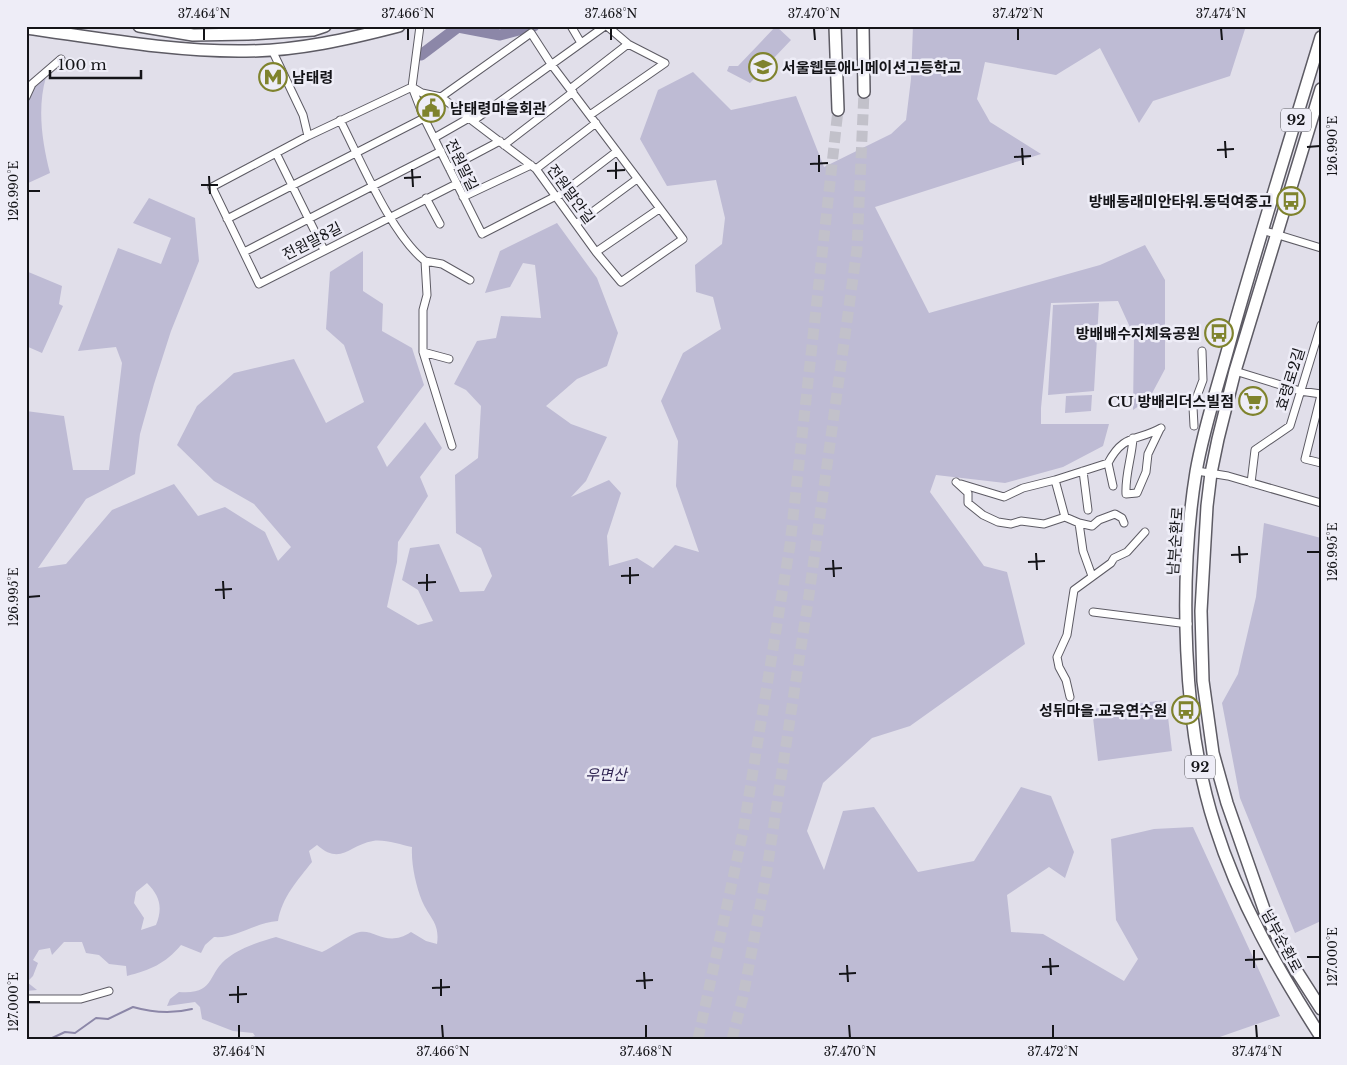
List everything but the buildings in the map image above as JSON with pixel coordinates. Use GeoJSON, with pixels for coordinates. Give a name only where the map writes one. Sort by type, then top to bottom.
{"type":"FeatureCollection","features":[{"type":"Feature","properties":{"kind":"main road"},"geometry":{"type":"LineString","coordinates":[[139,26],[193,35],[313,30],[325,26]]}},
{"type":"Feature","properties":{"kind":"main road"},"geometry":{"type":"LineString","coordinates":[[26,28],[77,30],[210,51],[272,50],[363,36],[399,26]]}},
{"type":"Feature","properties":{"kind":"main road"},"geometry":{"type":"LineString","coordinates":[[836,26],[838,110]]}},
{"type":"Feature","properties":{"kind":"main road"},"geometry":{"type":"LineString","coordinates":[[863,26],[864,92]]}},
{"type":"Feature","properties":{"kind":"main road","name":"남부순환로"},"geometry":{"type":"LineString","coordinates":[[1321,37],[1262,230],[1196,471],[1187,568],[1189,674],[1195,734],[1205,790],[1215,826],[1239,888],[1269,952],[1321,1036]]}},
{"type":"Feature","properties":{"kind":"main road","name":"남부순환로"},"geometry":{"type":"LineString","coordinates":[[1321,89],[1318,109],[1276,235],[1235,371],[1211,473],[1202,576],[1201,611],[1203,681],[1213,754],[1227,803],[1265,912],[1287,956],[1321,1009]]}},
{"type":"Feature","properties":{"kind":"street","name":"전원말길"},"geometry":{"type":"LineString","coordinates":[[420,26],[412,87],[424,118],[482,234],[556,197]]}},
{"type":"Feature","properties":{"kind":"street"},"geometry":{"type":"LineString","coordinates":[[571,26],[581,43]]}},
{"type":"Feature","properties":{"kind":"street"},"geometry":{"type":"LineString","coordinates":[[434,138],[471,120],[606,26],[628,44],[665,63],[590,115]]}},
{"type":"Feature","properties":{"kind":"street"},"geometry":{"type":"LineString","coordinates":[[441,97],[531,32],[551,64],[659,209],[596,252]]}},
{"type":"Feature","properties":{"kind":"street"},"geometry":{"type":"LineString","coordinates":[[448,168],[502,143],[572,90],[628,44]]}},
{"type":"Feature","properties":{"kind":"street"},"geometry":{"type":"LineString","coordinates":[[272,50],[303,115],[308,136]]}},
{"type":"Feature","properties":{"kind":"street"},"geometry":{"type":"LineString","coordinates":[[27,98],[32,84],[61,59]]}},
{"type":"Feature","properties":{"kind":"street"},"geometry":{"type":"LineString","coordinates":[[412,87],[340,120],[212,187],[244,252],[441,151]]}},
{"type":"Feature","properties":{"kind":"street","name":"전원말안길"},"geometry":{"type":"LineString","coordinates":[[412,87],[422,93],[441,97],[533,167],[596,252],[621,282],[682,239],[659,209]]}},
{"type":"Feature","properties":{"kind":"street"},"geometry":{"type":"LineString","coordinates":[[227,219],[424,118]]}},
{"type":"Feature","properties":{"kind":"street"},"geometry":{"type":"LineString","coordinates":[[340,120],[390,217],[411,250],[425,261],[442,264],[470,280]]}},
{"type":"Feature","properties":{"kind":"street"},"geometry":{"type":"LineString","coordinates":[[462,197],[533,167],[596,123]]}},
{"type":"Feature","properties":{"kind":"street"},"geometry":{"type":"LineString","coordinates":[[556,197],[616,152]]}},
{"type":"Feature","properties":{"kind":"street"},"geometry":{"type":"LineString","coordinates":[[276,153],[324,250]]}},
{"type":"Feature","properties":{"kind":"street"},"geometry":{"type":"LineString","coordinates":[[576,224],[637,179]]}},
{"type":"Feature","properties":{"kind":"street","name":"전원말8길"},"geometry":{"type":"LineString","coordinates":[[244,252],[259,284],[456,184]]}},
{"type":"Feature","properties":{"kind":"street"},"geometry":{"type":"LineString","coordinates":[[426,198],[440,224]]}},
{"type":"Feature","properties":{"kind":"street"},"geometry":{"type":"LineString","coordinates":[[1262,230],[1321,248]]}},
{"type":"Feature","properties":{"kind":"street"},"geometry":{"type":"LineString","coordinates":[[425,261],[427,295],[423,310],[423,352],[452,446]]}},
{"type":"Feature","properties":{"kind":"street","name":"효령로2길"},"geometry":{"type":"LineString","coordinates":[[1251,483],[1255,450],[1290,426],[1321,325]]}},
{"type":"Feature","properties":{"kind":"street"},"geometry":{"type":"LineString","coordinates":[[1194,426],[1193,407],[1203,380],[1202,351]]}},
{"type":"Feature","properties":{"kind":"street"},"geometry":{"type":"LineString","coordinates":[[423,352],[449,359]]}},
{"type":"Feature","properties":{"kind":"street"},"geometry":{"type":"LineString","coordinates":[[1235,371],[1300,391],[1321,395],[1305,458],[1321,463]]}},
{"type":"Feature","properties":{"kind":"street"},"geometry":{"type":"LineString","coordinates":[[1113,486],[1108,463],[1116,448],[1134,438],[1162,428],[1148,454],[1146,472],[1137,493],[1126,494],[1125,478],[1133,454],[1134,438]]}},
{"type":"Feature","properties":{"kind":"street"},"geometry":{"type":"LineString","coordinates":[[1108,463],[1023,488],[1004,497],[956,482],[968,493],[968,503],[983,515],[998,522],[1011,524],[1021,521],[1044,524],[1065,517],[1092,526],[1099,520],[1115,514],[1122,518],[1124,523]]}},
{"type":"Feature","properties":{"kind":"street"},"geometry":{"type":"LineString","coordinates":[[1083,471],[1088,510]]}},
{"type":"Feature","properties":{"kind":"street"},"geometry":{"type":"LineString","coordinates":[[1196,471],[1251,483],[1321,503]]}},
{"type":"Feature","properties":{"kind":"street"},"geometry":{"type":"LineString","coordinates":[[1055,480],[1065,517]]}},
{"type":"Feature","properties":{"kind":"street"},"geometry":{"type":"LineString","coordinates":[[1079,523],[1084,551],[1092,576]]}},
{"type":"Feature","properties":{"kind":"street"},"geometry":{"type":"LineString","coordinates":[[1070,697],[1057,657],[1067,635],[1074,590],[1111,563],[1114,558],[1126,552],[1145,532]]}},
{"type":"Feature","properties":{"kind":"street"},"geometry":{"type":"LineString","coordinates":[[1093,612],[1188,624]]}},
{"type":"Feature","properties":{"kind":"street"},"geometry":{"type":"LineString","coordinates":[[26,999],[81,999],[109,992]]}},
{"type":"Feature","properties":{"kind":"green space"},"geometry":{"type":"Polygon","coordinates":[[[776,26],[791,40],[750,83],[727,71],[729,66],[738,66],[776,26]]]}},
{"type":"Feature","properties":{"kind":"green space","name":"우면산"},"geometry":{"type":"Polygon","coordinates":[[[913,26],[1246,26],[1230,76],[1153,101],[1139,123],[1100,48],[1056,75],[985,62],[977,99],[990,122],[1041,154],[875,207],[929,313],[1100,265],[1145,245],[1165,280],[1165,369],[1149,399],[1133,410],[1134,336],[1118,301],[1051,303],[1041,424],[1109,424],[1103,446],[1063,467],[1005,483],[936,475],[930,492],[984,566],[1007,572],[1025,644],[910,726],[872,738],[823,783],[807,831],[824,870],[843,811],[874,807],[918,872],[974,861],[1021,787],[1051,796],[1074,852],[1065,878],[1049,867],[1007,895],[1011,932],[1043,934],[1124,981],[1138,959],[1116,920],[1111,839],[1154,829],[1193,827],[1280,1016],[1214,1039],[245,1039],[255,1036],[253,1033],[233,1031],[202,1019],[200,1007],[195,1002],[167,1006],[170,999],[179,992],[200,990],[210,982],[222,963],[229,957],[251,945],[276,937],[322,952],[356,933],[362,932],[394,938],[402,937],[411,932],[426,941],[437,944],[436,926],[422,901],[416,882],[412,861],[412,847],[387,841],[365,843],[339,854],[332,854],[317,845],[309,851],[312,862],[287,897],[278,921],[262,924],[222,937],[214,937],[205,945],[201,953],[181,945],[163,962],[127,976],[126,966],[109,964],[99,955],[86,953],[82,942],[64,942],[52,955],[50,948],[39,950],[33,960],[38,963],[33,976],[27,982],[37,990],[26,991],[26,411],[64,416],[73,470],[109,470],[122,363],[116,347],[78,351],[118,248],[161,264],[171,238],[133,223],[149,198],[195,218],[199,261],[171,331],[154,384],[140,434],[135,474],[86,499],[38,568],[66,564],[112,510],[174,484],[198,516],[225,507],[265,532],[278,561],[291,547],[254,504],[214,481],[177,445],[197,406],[234,373],[294,359],[326,423],[364,402],[344,345],[326,329],[330,272],[363,251],[363,291],[383,304],[382,331],[412,348],[424,385],[377,447],[387,467],[425,422],[442,448],[420,477],[428,496],[398,542],[397,562],[387,607],[418,625],[433,621],[418,590],[402,580],[410,548],[439,544],[460,592],[484,591],[492,576],[481,548],[456,533],[455,475],[478,458],[481,406],[466,390],[454,384],[477,341],[496,338],[501,316],[541,318],[535,265],[523,263],[510,287],[485,293],[500,251],[557,223],[597,278],[618,333],[607,366],[577,379],[546,406],[571,424],[607,437],[586,481],[571,497],[609,480],[621,493],[607,536],[609,566],[637,558],[653,568],[675,545],[699,552],[676,486],[678,441],[661,401],[683,353],[721,329],[713,297],[696,292],[695,265],[722,244],[725,218],[716,180],[667,186],[640,139],[658,90],[693,72],[731,110],[796,96],[824,167],[891,134],[906,120],[911,79],[913,26]],[[147,883],[136,892],[134,903],[144,918],[141,930],[156,925],[160,908],[155,893],[147,883]]]}},
{"type":"Feature","properties":{"kind":"green space"},"geometry":{"type":"Polygon","coordinates":[[[36,75],[46,77],[41,113],[50,173],[26,184],[26,83],[36,75]]]}},
{"type":"Feature","properties":{"kind":"green space"},"geometry":{"type":"Polygon","coordinates":[[[26,271],[62,286],[59,304],[63,306],[42,353],[26,346],[26,271]]]}},
{"type":"Feature","properties":{"kind":"green space"},"geometry":{"type":"Polygon","coordinates":[[[1099,303],[1094,391],[1048,395],[1053,305],[1099,303]]]}},
{"type":"Feature","properties":{"kind":"green space"},"geometry":{"type":"Polygon","coordinates":[[[1092,395],[1091,411],[1065,413],[1066,396],[1092,395]]]}},
{"type":"Feature","properties":{"kind":"green space"},"geometry":{"type":"Polygon","coordinates":[[[1264,523],[1321,538],[1321,921],[1295,933],[1240,798],[1222,703],[1238,674],[1256,597],[1264,523]]]}},
{"type":"Feature","properties":{"kind":"green space"},"geometry":{"type":"Polygon","coordinates":[[[1166,700],[1172,751],[1098,761],[1092,709],[1166,700]]]}},
{"type":"Feature","properties":{"kind":"waterway"},"geometry":{"type":"LineString","coordinates":[[421,55],[458,27],[500,35],[534,26]]}},
{"type":"Feature","properties":{"kind":"waterway"},"geometry":{"type":"LineString","coordinates":[[50,1039],[65,1032],[75,1033],[96,1018],[108,1019],[133,1007],[163,1012],[192,1009]]}},
{"type":"Feature","properties":{"kind":"tunnel"},"geometry":{"type":"LineString","coordinates":[[732,1039],[743,997],[766,876],[809,595],[857,249],[864,92]]}},
{"type":"Feature","properties":{"kind":"tunnel"},"geometry":{"type":"LineString","coordinates":[[698,1039],[743,832],[790,545],[838,110]]}},
{"type":"Feature","properties":{"kind":"place","name":"서울웹툰애니메이션고등학교"},"geometry":{"type":"Point","coordinates":[763,67]}},
{"type":"Feature","properties":{"kind":"place","name":"남태령"},"geometry":{"type":"Point","coordinates":[273,77]}},
{"type":"Feature","properties":{"kind":"place","name":"남태령마을회관"},"geometry":{"type":"Point","coordinates":[431,108]}},
{"type":"Feature","properties":{"kind":"place","name":"방배동래미안타워.동덕여중고"},"geometry":{"type":"Point","coordinates":[1291,201]}},
{"type":"Feature","properties":{"kind":"place","name":"방배배수지체육공원"},"geometry":{"type":"Point","coordinates":[1219,333]}},
{"type":"Feature","properties":{"kind":"place","name":"CU 방배리더스빌점"},"geometry":{"type":"Point","coordinates":[1253,401]}},
{"type":"Feature","properties":{"kind":"place","name":"성뒤마을.교육연수원"},"geometry":{"type":"Point","coordinates":[1186,710]}}]}
